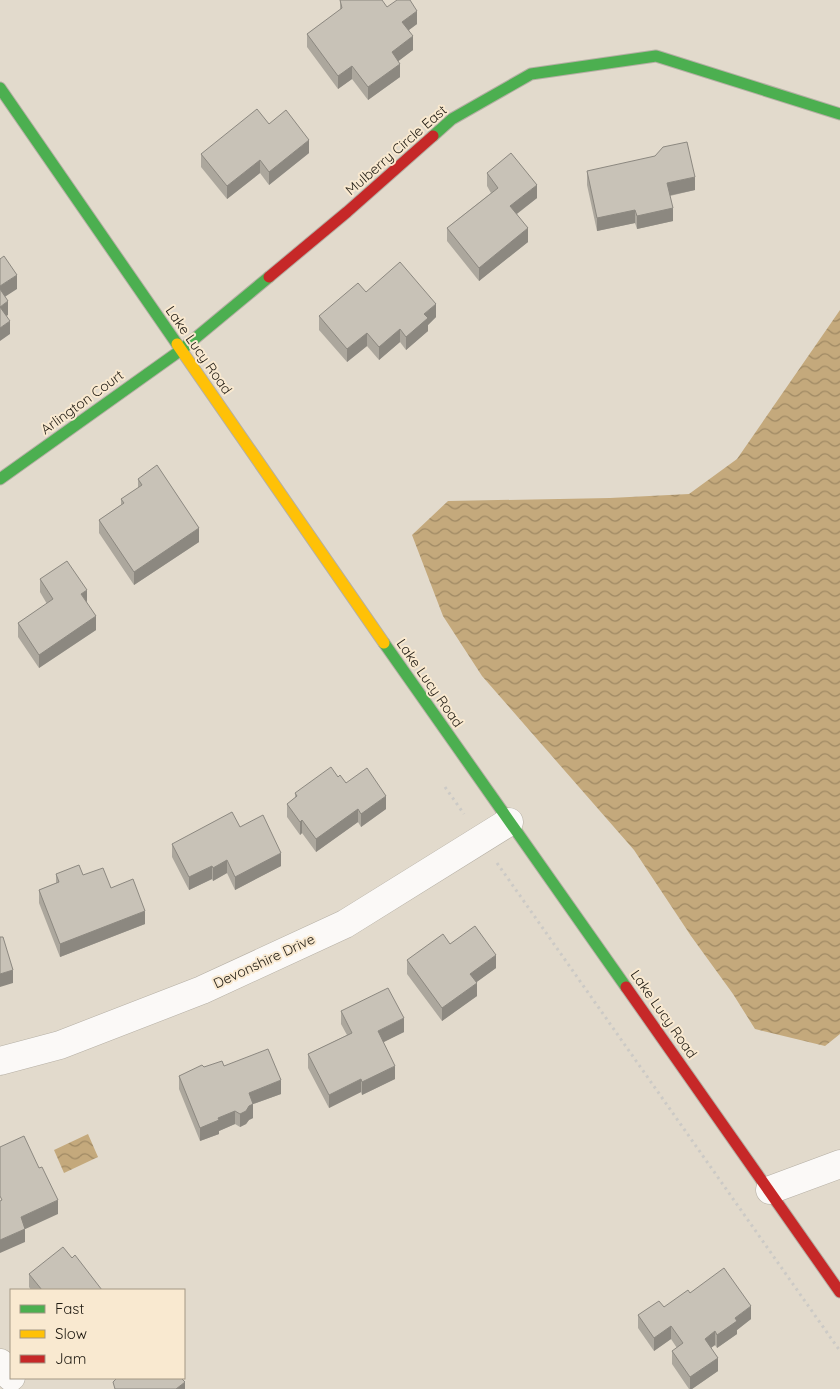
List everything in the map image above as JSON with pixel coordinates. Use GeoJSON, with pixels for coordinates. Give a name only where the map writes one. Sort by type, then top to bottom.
{"type":"FeatureCollection","features":[{"type":"Feature","properties":{"kind":"street","name":"Mulberry Circle East"},"geometry":{"type":"LineString","coordinates":[[181,350],[347,212],[452,119],[532,74],[656,56],[840,114]]}},
{"type":"Feature","properties":{"kind":"street","name":"Lake Lucy Road"},"geometry":{"type":"LineString","coordinates":[[0,88],[509,822],[840,1292]]}},
{"type":"Feature","properties":{"kind":"street","name":"Arlington Court"},"geometry":{"type":"LineString","coordinates":[[0,480],[181,350]]}},
{"type":"Feature","properties":{"kind":"street","name":"Devonshire Drive"},"geometry":{"type":"LineString","coordinates":[[0,1061],[60,1045],[202,990],[345,924],[509,822]]}},
{"type":"Feature","properties":{"kind":"street"},"geometry":{"type":"LineString","coordinates":[[770,1190],[840,1164]]}},
{"type":"Feature","properties":{"kind":"street"},"geometry":{"type":"LineString","coordinates":[[0,1363],[10,1377]]}},
{"type":"Feature","properties":{"kind":"street"},"geometry":{"type":"LineString","coordinates":[[12,1379],[20,1389]]}},
{"type":"Feature","properties":{"kind":"water"},"geometry":{"type":"Polygon","coordinates":[[[840,310],[840,1034],[825,1046],[755,1029],[634,850],[482,676],[443,616],[412,535],[448,501],[610,498],[689,494],[737,459],[840,310]]]}},
{"type":"Feature","properties":{"kind":"water"},"geometry":{"type":"Polygon","coordinates":[[[88,1134],[98,1157],[64,1173],[54,1150],[88,1134]]]}},
{"type":"Feature","properties":{"kind":"building"},"geometry":{"type":"Polygon","coordinates":[[[340,0],[382,0],[387,7],[397,0],[410,0],[417,11],[402,22],[413,36],[392,52],[400,64],[368,87],[352,66],[338,76],[307,34],[342,8],[340,0]]]}},
{"type":"Feature","properties":{"kind":"building"},"geometry":{"type":"Polygon","coordinates":[[[257,109],[269,124],[286,110],[309,140],[269,172],[260,160],[227,186],[201,154],[257,109]]]}},
{"type":"Feature","properties":{"kind":"building"},"geometry":{"type":"Polygon","coordinates":[[[687,142],[695,177],[667,183],[673,208],[637,216],[635,210],[597,218],[587,171],[655,156],[663,147],[687,142]]]}},
{"type":"Feature","properties":{"kind":"building"},"geometry":{"type":"Polygon","coordinates":[[[511,153],[537,185],[510,206],[528,228],[479,268],[447,228],[498,188],[487,173],[511,153]]]}},
{"type":"Feature","properties":{"kind":"building"},"geometry":{"type":"Polygon","coordinates":[[[4,256],[17,275],[0,286],[0,259],[4,256]]]}},
{"type":"Feature","properties":{"kind":"building"},"geometry":{"type":"Polygon","coordinates":[[[400,262],[436,304],[424,314],[428,318],[406,337],[400,329],[379,347],[367,333],[347,349],[319,316],[358,283],[366,292],[400,262]]]}},
{"type":"Feature","properties":{"kind":"building"},"geometry":{"type":"Polygon","coordinates":[[[0,289],[8,301],[0,307],[0,289]]]}},
{"type":"Feature","properties":{"kind":"building"},"geometry":{"type":"Polygon","coordinates":[[[0,307],[10,321],[0,328],[0,307]]]}},
{"type":"Feature","properties":{"kind":"building"},"geometry":{"type":"Polygon","coordinates":[[[157,465],[199,528],[134,572],[99,520],[124,503],[121,499],[142,485],[138,479],[157,465]]]}},
{"type":"Feature","properties":{"kind":"building"},"geometry":{"type":"Polygon","coordinates":[[[67,561],[87,590],[81,594],[96,616],[39,655],[18,623],[53,599],[40,579],[67,561]]]}},
{"type":"Feature","properties":{"kind":"building"},"geometry":{"type":"Polygon","coordinates":[[[331,767],[338,777],[340,775],[346,783],[367,768],[386,796],[361,814],[358,809],[316,839],[287,804],[297,796],[295,793],[331,767]]]}},
{"type":"Feature","properties":{"kind":"building"},"geometry":{"type":"Polygon","coordinates":[[[232,812],[240,827],[263,815],[281,853],[235,877],[227,860],[213,868],[212,866],[189,877],[172,844],[232,812]]]}},
{"type":"Feature","properties":{"kind":"building"},"geometry":{"type":"Polygon","coordinates":[[[79,865],[83,875],[103,868],[111,888],[133,879],[145,911],[60,944],[39,890],[59,882],[56,874],[79,865]]]}},
{"type":"Feature","properties":{"kind":"building"},"geometry":{"type":"Polygon","coordinates":[[[475,926],[496,955],[470,974],[477,983],[442,1008],[407,960],[443,934],[450,944],[475,926]]]}},
{"type":"Feature","properties":{"kind":"building"},"geometry":{"type":"Polygon","coordinates":[[[0,937],[3,937],[13,970],[0,974],[0,937]]]}},
{"type":"Feature","properties":{"kind":"building"},"geometry":{"type":"Polygon","coordinates":[[[388,988],[404,1018],[378,1031],[395,1066],[362,1082],[361,1079],[329,1095],[308,1054],[352,1033],[341,1011],[388,988]]]}},
{"type":"Feature","properties":{"kind":"building"},"geometry":{"type":"Polygon","coordinates":[[[268,1049],[281,1080],[249,1093],[253,1104],[246,1111],[240,1114],[235,1111],[200,1128],[179,1076],[202,1065],[204,1067],[222,1061],[224,1066],[268,1049]]]}},
{"type":"Feature","properties":{"kind":"building"},"geometry":{"type":"Polygon","coordinates":[[[24,1136],[39,1168],[42,1167],[58,1200],[21,1217],[25,1229],[0,1240],[0,1201],[2,1200],[0,1196],[0,1147],[24,1136]]]}},
{"type":"Feature","properties":{"kind":"building"},"geometry":{"type":"Polygon","coordinates":[[[63,1247],[72,1258],[75,1255],[101,1289],[41,1289],[29,1274],[63,1247]]]}},
{"type":"Feature","properties":{"kind":"building"},"geometry":{"type":"Polygon","coordinates":[[[724,1268],[751,1306],[735,1318],[737,1321],[717,1335],[715,1331],[705,1339],[718,1358],[690,1377],[672,1351],[683,1343],[671,1326],[654,1338],[638,1315],[659,1301],[664,1307],[688,1290],[690,1293],[724,1268]]]}},
{"type":"Feature","properties":{"kind":"building"},"geometry":{"type":"Polygon","coordinates":[[[116,1379],[182,1379],[185,1382],[176,1389],[115,1389],[113,1382],[116,1379]]]}},
{"type":"Feature","properties":{"kind":"traffic: fast"},"geometry":{"type":"LineString","coordinates":[[433,136],[452,119],[531,74],[656,56],[840,114]]}},
{"type":"Feature","properties":{"kind":"traffic: fast"},"geometry":{"type":"LineString","coordinates":[[0,88],[177,344]]}},
{"type":"Feature","properties":{"kind":"traffic: fast"},"geometry":{"type":"LineString","coordinates":[[0,479],[181,350],[269,277]]}},
{"type":"Feature","properties":{"kind":"traffic: fast"},"geometry":{"type":"LineString","coordinates":[[384,643],[626,987]]}},
{"type":"Feature","properties":{"kind":"traffic: slow"},"geometry":{"type":"LineString","coordinates":[[177,344],[384,643]]}},
{"type":"Feature","properties":{"kind":"traffic: jam"},"geometry":{"type":"LineString","coordinates":[[269,277],[347,212],[433,136]]}},
{"type":"Feature","properties":{"kind":"traffic: jam"},"geometry":{"type":"LineString","coordinates":[[626,987],[840,1292]]}}]}
